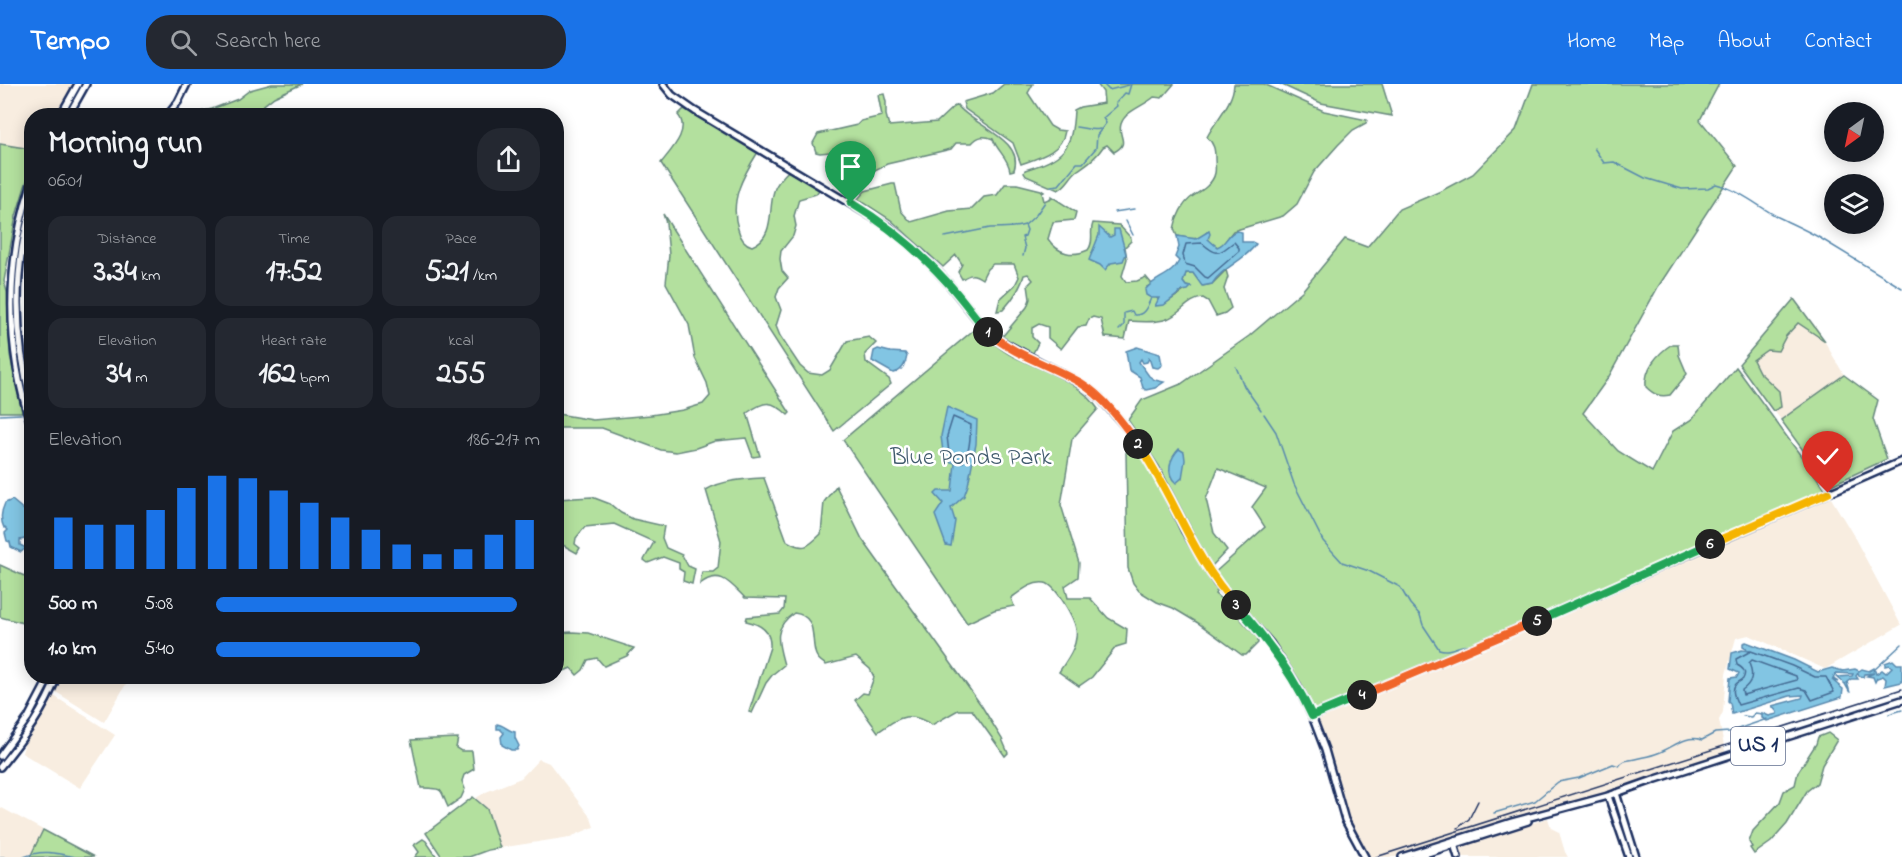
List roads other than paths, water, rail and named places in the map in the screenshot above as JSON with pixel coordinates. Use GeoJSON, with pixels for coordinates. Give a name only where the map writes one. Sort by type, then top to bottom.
{"type":"FeatureCollection","features":[{"type":"Feature","properties":{"kind":"main road"},"geometry":{"type":"LineString","coordinates":[[64,108],[78,84]]}},
{"type":"Feature","properties":{"kind":"main road"},"geometry":{"type":"LineString","coordinates":[[72,108],[86,84]]}},
{"type":"Feature","properties":{"kind":"main road"},"geometry":{"type":"LineString","coordinates":[[173,108],[187,84]]}},
{"type":"Feature","properties":{"kind":"main road"},"geometry":{"type":"LineString","coordinates":[[663,84],[672,95],[690,107],[889,227],[925,258],[997,339],[1082,384],[1100,398],[1130,432],[1146,455],[1169,494],[1185,531],[1220,587],[1278,655],[1297,685],[1325,750],[1340,807],[1349,830],[1365,857]]}},
{"type":"Feature","properties":{"kind":"main road"},"geometry":{"type":"LineString","coordinates":[[24,214],[16,247],[11,306],[17,373],[24,399]]}},
{"type":"Feature","properties":{"kind":"main road"},"geometry":{"type":"LineString","coordinates":[[24,240],[18,302],[20,349],[24,367]]}},
{"type":"Feature","properties":{"kind":"main road"},"geometry":{"type":"LineString","coordinates":[[1312,716],[1902,461]]}},
{"type":"Feature","properties":{"kind":"main road"},"geometry":{"type":"LineString","coordinates":[[0,756],[28,718],[46,684]]}},
{"type":"Feature","properties":{"kind":"main road"},"geometry":{"type":"LineString","coordinates":[[0,767],[35,719],[54,684]]}},
{"type":"Feature","properties":{"kind":"main road","name":"US 1"},"geometry":{"type":"LineString","coordinates":[[1401,857],[1514,827],[1546,813],[1608,796],[1656,778],[1902,700]]}},
{"type":"Feature","properties":{"kind":"main road"},"geometry":{"type":"LineString","coordinates":[[1616,793],[1636,857]]}},
{"type":"Feature","properties":{"kind":"main road"},"geometry":{"type":"LineString","coordinates":[[1608,796],[1629,857]]}},
{"type":"Feature","properties":{"kind":"main road"},"geometry":{"type":"LineString","coordinates":[[1453,843],[1458,857]]}},
{"type":"Feature","properties":{"kind":"main road","name":"US 1"},"geometry":{"type":"LineString","coordinates":[[1416,857],[1453,843]]}},
{"type":"Feature","properties":{"kind":"water"},"geometry":{"type":"Polygon","coordinates":[[[1099,227],[1110,237],[1114,235],[1114,229],[1119,229],[1126,254],[1123,261],[1111,263],[1105,270],[1089,260],[1099,235],[1099,227]]]}},
{"type":"Feature","properties":{"kind":"water"},"geometry":{"type":"Polygon","coordinates":[[[1209,231],[1208,239],[1217,247],[1237,231],[1242,232],[1242,242],[1256,244],[1246,255],[1221,273],[1212,284],[1202,286],[1193,273],[1186,273],[1183,282],[1186,286],[1191,287],[1164,305],[1155,306],[1159,298],[1151,298],[1146,295],[1145,290],[1172,270],[1179,261],[1175,257],[1179,247],[1177,236],[1196,239],[1209,231]]]}},
{"type":"Feature","properties":{"kind":"water"},"geometry":{"type":"Polygon","coordinates":[[[1137,347],[1160,354],[1162,365],[1158,368],[1152,367],[1149,358],[1147,362],[1143,363],[1141,359],[1139,362],[1149,376],[1164,382],[1155,388],[1146,390],[1143,388],[1140,377],[1129,370],[1126,351],[1137,347]]]}},
{"type":"Feature","properties":{"kind":"water"},"geometry":{"type":"Polygon","coordinates":[[[878,349],[905,353],[907,356],[903,367],[893,373],[872,361],[874,351],[878,349]]]}},
{"type":"Feature","properties":{"kind":"water"},"geometry":{"type":"Polygon","coordinates":[[[947,407],[977,420],[976,444],[968,485],[964,496],[951,508],[955,521],[951,546],[946,545],[935,515],[943,503],[935,494],[938,491],[952,491],[955,463],[944,460],[941,436],[947,407]]]}},
{"type":"Feature","properties":{"kind":"water"},"geometry":{"type":"Polygon","coordinates":[[[1179,449],[1184,452],[1185,460],[1182,478],[1176,483],[1171,475],[1170,466],[1179,449]]]}},
{"type":"Feature","properties":{"kind":"water"},"geometry":{"type":"Polygon","coordinates":[[[12,500],[24,510],[24,539],[20,540],[20,545],[24,550],[21,552],[11,547],[10,542],[7,541],[5,533],[8,530],[4,528],[2,522],[5,503],[12,500]]]}},
{"type":"Feature","properties":{"kind":"water"},"geometry":{"type":"Polygon","coordinates":[[[1746,642],[1794,660],[1818,672],[1832,668],[1843,671],[1862,669],[1869,671],[1874,668],[1876,674],[1882,670],[1886,673],[1892,667],[1885,666],[1885,663],[1893,660],[1897,664],[1902,664],[1902,682],[1885,686],[1886,679],[1883,676],[1877,678],[1875,682],[1873,677],[1867,676],[1874,673],[1864,674],[1863,677],[1858,673],[1856,676],[1858,679],[1851,679],[1847,682],[1850,693],[1837,677],[1853,674],[1836,673],[1833,679],[1838,682],[1832,680],[1843,689],[1842,697],[1767,721],[1762,718],[1762,713],[1769,716],[1777,714],[1772,706],[1802,698],[1803,695],[1790,696],[1732,714],[1728,701],[1730,678],[1737,677],[1739,673],[1730,669],[1732,653],[1742,650],[1750,651],[1743,647],[1743,643],[1746,642]]]}},
{"type":"Feature","properties":{"kind":"water"},"geometry":{"type":"Polygon","coordinates":[[[497,724],[515,732],[519,746],[517,750],[511,750],[502,745],[501,737],[504,733],[497,729],[497,724]]]}},
{"type":"Feature","properties":{"kind":"waterway"},"geometry":{"type":"LineString","coordinates":[[1103,84],[1109,90],[1129,85]]}},
{"type":"Feature","properties":{"kind":"waterway"},"geometry":{"type":"LineString","coordinates":[[1051,186],[1059,185],[1077,163],[1083,163],[1096,148],[1097,135],[1106,123],[1103,118],[1117,106],[1116,103],[1125,93],[1128,94],[1131,84]]}},
{"type":"Feature","properties":{"kind":"waterway"},"geometry":{"type":"LineString","coordinates":[[1076,127],[1100,129]]}},
{"type":"Feature","properties":{"kind":"waterway"},"geometry":{"type":"LineString","coordinates":[[1594,148],[1604,163],[1614,162],[1645,178],[1682,189],[1708,188],[1716,184],[1733,190],[1778,217],[1820,238],[1902,288]]}},
{"type":"Feature","properties":{"kind":"waterway"},"geometry":{"type":"LineString","coordinates":[[1023,256],[1025,248],[1022,237],[1025,236],[1027,230],[1025,225],[1045,202]]}},
{"type":"Feature","properties":{"kind":"waterway"},"geometry":{"type":"LineString","coordinates":[[1114,212],[1134,209]]}},
{"type":"Feature","properties":{"kind":"waterway"},"geometry":{"type":"LineString","coordinates":[[1126,221],[1133,235]]}},
{"type":"Feature","properties":{"kind":"waterway"},"geometry":{"type":"LineString","coordinates":[[945,237],[990,228],[1025,225]]}},
{"type":"Feature","properties":{"kind":"waterway"},"geometry":{"type":"LineString","coordinates":[[1119,330],[1124,325],[1124,313],[1132,311],[1134,315],[1140,314],[1145,310],[1151,298]]}},
{"type":"Feature","properties":{"kind":"waterway"},"geometry":{"type":"LineString","coordinates":[[1236,367],[1244,386],[1261,410]]}},
{"type":"Feature","properties":{"kind":"waterway"},"geometry":{"type":"LineString","coordinates":[[0,415],[21,414]]}},
{"type":"Feature","properties":{"kind":"waterway"},"geometry":{"type":"LineString","coordinates":[[1264,414],[1276,432],[1294,484],[1323,541],[1342,562],[1369,571],[1400,587],[1420,615],[1423,625],[1439,649],[1447,650],[1470,645]]}},
{"type":"Feature","properties":{"kind":"waterway"},"geometry":{"type":"LineString","coordinates":[[1873,671],[1902,644]]}},
{"type":"Feature","properties":{"kind":"waterway"},"geometry":{"type":"LineString","coordinates":[[1889,714],[1902,710]]}},
{"type":"Feature","properties":{"kind":"waterway"},"geometry":{"type":"LineString","coordinates":[[1743,716],[1751,717],[1755,713],[1762,714]]}},
{"type":"Feature","properties":{"kind":"waterway"},"geometry":{"type":"LineString","coordinates":[[1494,813],[1535,801],[1558,782],[1579,778],[1613,764],[1619,766],[1623,762],[1655,754],[1685,740],[1702,740],[1715,733],[1729,732],[1767,719]]}},
{"type":"Feature","properties":{"kind":"waterway"},"geometry":{"type":"LineString","coordinates":[[24,857],[43,852],[75,857]]}},
{"type":"Feature","properties":{"kind":"railway"},"geometry":{"type":"LineString","coordinates":[[1376,857],[1902,689]]}},
{"type":"Feature","properties":{"kind":"railway"},"geometry":{"type":"LineString","coordinates":[[1458,828],[1469,819],[1478,801]]}},
{"type":"Feature","properties":{"kind":"park label","name":"Blue Ponds Park"},"geometry":{"type":"Point","coordinates":[971,458]}}]}
